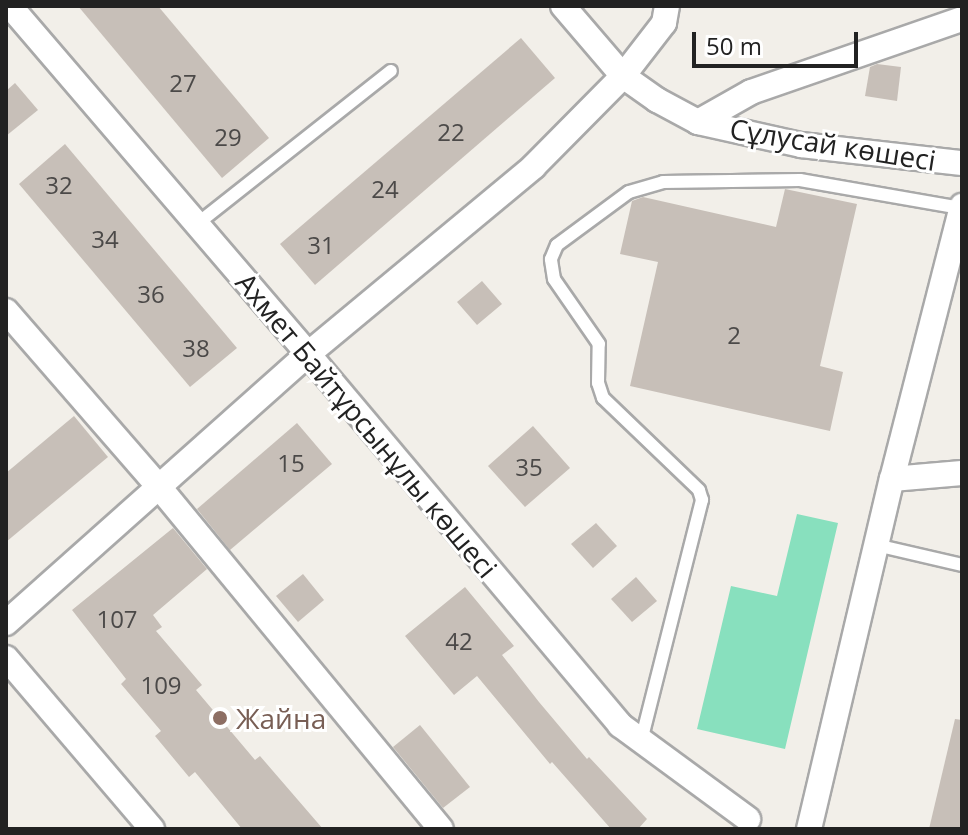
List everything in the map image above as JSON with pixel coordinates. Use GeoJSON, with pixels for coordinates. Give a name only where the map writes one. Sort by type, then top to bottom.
{"type":"FeatureCollection","features":[{"type":"Feature","properties":{"kind":"street","name":"Ахмет Байтұрсынұлы көшесі"},"geometry":{"type":"LineString","coordinates":[[10,6],[620,725],[748,819]]}},
{"type":"Feature","properties":{"kind":"street","name":"Сұлусай көшесі"},"geometry":{"type":"LineString","coordinates":[[563,6],[623,76],[657,100],[698,122],[801,145],[962,163]]}},
{"type":"Feature","properties":{"kind":"street"},"geometry":{"type":"LineString","coordinates":[[6,623],[308,354],[533,167],[623,76],[664,23],[667,6]]}},
{"type":"Feature","properties":{"kind":"street"},"geometry":{"type":"LineString","coordinates":[[698,122],[751,92],[962,19]]}},
{"type":"Feature","properties":{"kind":"street"},"geometry":{"type":"LineString","coordinates":[[809,829],[892,479],[962,207]]}},
{"type":"Feature","properties":{"kind":"street"},"geometry":{"type":"LineString","coordinates":[[6,311],[159,487],[441,829]]}},
{"type":"Feature","properties":{"kind":"street"},"geometry":{"type":"LineString","coordinates":[[892,479],[962,473]]}},
{"type":"Feature","properties":{"kind":"street"},"geometry":{"type":"LineString","coordinates":[[6,658],[152,829]]}},
{"type":"Feature","properties":{"kind":"lane"},"geometry":{"type":"LineString","coordinates":[[197,224],[391,71]]}},
{"type":"Feature","properties":{"kind":"lane"},"geometry":{"type":"LineString","coordinates":[[641,741],[702,500],[699,490],[603,398],[598,383],[599,344],[554,279],[551,259],[557,245],[629,192],[663,182],[800,180],[962,207]]}},
{"type":"Feature","properties":{"kind":"lane"},"geometry":{"type":"LineString","coordinates":[[876,545],[962,565]]}},
{"type":"Feature","properties":{"kind":"green space"},"geometry":{"type":"Polygon","coordinates":[[[797,514],[838,523],[785,749],[697,729],[731,586],[777,596],[797,514]]]}},
{"type":"Feature","properties":{"kind":"building"},"geometry":{"type":"Polygon","coordinates":[[[78,6],[158,6],[269,138],[222,178],[78,6]]]}},
{"type":"Feature","properties":{"kind":"building"},"geometry":{"type":"Polygon","coordinates":[[[521,38],[555,78],[315,285],[280,244],[521,38]]]}},
{"type":"Feature","properties":{"kind":"building"},"geometry":{"type":"Polygon","coordinates":[[[877,64],[901,67],[897,101],[865,96],[870,67],[877,64]]]}},
{"type":"Feature","properties":{"kind":"building"},"geometry":{"type":"Polygon","coordinates":[[[15,83],[38,110],[6,136],[6,91],[15,83]]]}},
{"type":"Feature","properties":{"kind":"building"},"geometry":{"type":"Polygon","coordinates":[[[65,144],[237,348],[190,387],[19,184],[65,144]]]}},
{"type":"Feature","properties":{"kind":"building"},"geometry":{"type":"Polygon","coordinates":[[[785,189],[857,204],[820,366],[843,372],[830,431],[630,386],[658,262],[620,254],[632,201],[643,197],[776,227],[785,189]]]}},
{"type":"Feature","properties":{"kind":"building"},"geometry":{"type":"Polygon","coordinates":[[[482,281],[502,304],[477,325],[457,302],[482,281]]]}},
{"type":"Feature","properties":{"kind":"building"},"geometry":{"type":"Polygon","coordinates":[[[74,416],[108,457],[6,542],[6,473],[74,416]]]}},
{"type":"Feature","properties":{"kind":"building"},"geometry":{"type":"Polygon","coordinates":[[[297,423],[332,464],[230,550],[197,509],[297,423]]]}},
{"type":"Feature","properties":{"kind":"building"},"geometry":{"type":"Polygon","coordinates":[[[533,426],[570,468],[525,507],[488,466],[533,426]]]}},
{"type":"Feature","properties":{"kind":"building"},"geometry":{"type":"Polygon","coordinates":[[[596,523],[617,546],[593,568],[571,544],[596,523]]]}},
{"type":"Feature","properties":{"kind":"building"},"geometry":{"type":"Polygon","coordinates":[[[173,528],[207,569],[153,615],[162,627],[156,631],[202,685],[196,690],[255,760],[260,756],[323,829],[242,829],[195,772],[189,777],[155,736],[161,731],[121,684],[126,679],[72,610],[173,528]]]}},
{"type":"Feature","properties":{"kind":"building"},"geometry":{"type":"Polygon","coordinates":[[[303,574],[324,600],[298,622],[276,596],[303,574]]]}},
{"type":"Feature","properties":{"kind":"building"},"geometry":{"type":"Polygon","coordinates":[[[636,577],[657,601],[632,622],[611,599],[636,577]]]}},
{"type":"Feature","properties":{"kind":"building"},"geometry":{"type":"Polygon","coordinates":[[[465,587],[514,646],[502,655],[587,759],[589,757],[647,819],[638,829],[611,829],[552,762],[550,764],[477,676],[454,695],[405,636],[465,587]]]}},
{"type":"Feature","properties":{"kind":"building"},"geometry":{"type":"Polygon","coordinates":[[[955,719],[962,720],[962,829],[929,829],[955,719]]]}},
{"type":"Feature","properties":{"kind":"building"},"geometry":{"type":"Polygon","coordinates":[[[420,725],[470,787],[443,808],[393,747],[420,725]]]}},
{"type":"Feature","properties":{"kind":"place","name":"Жайна"},"geometry":{"type":"Point","coordinates":[220,718]}}]}
